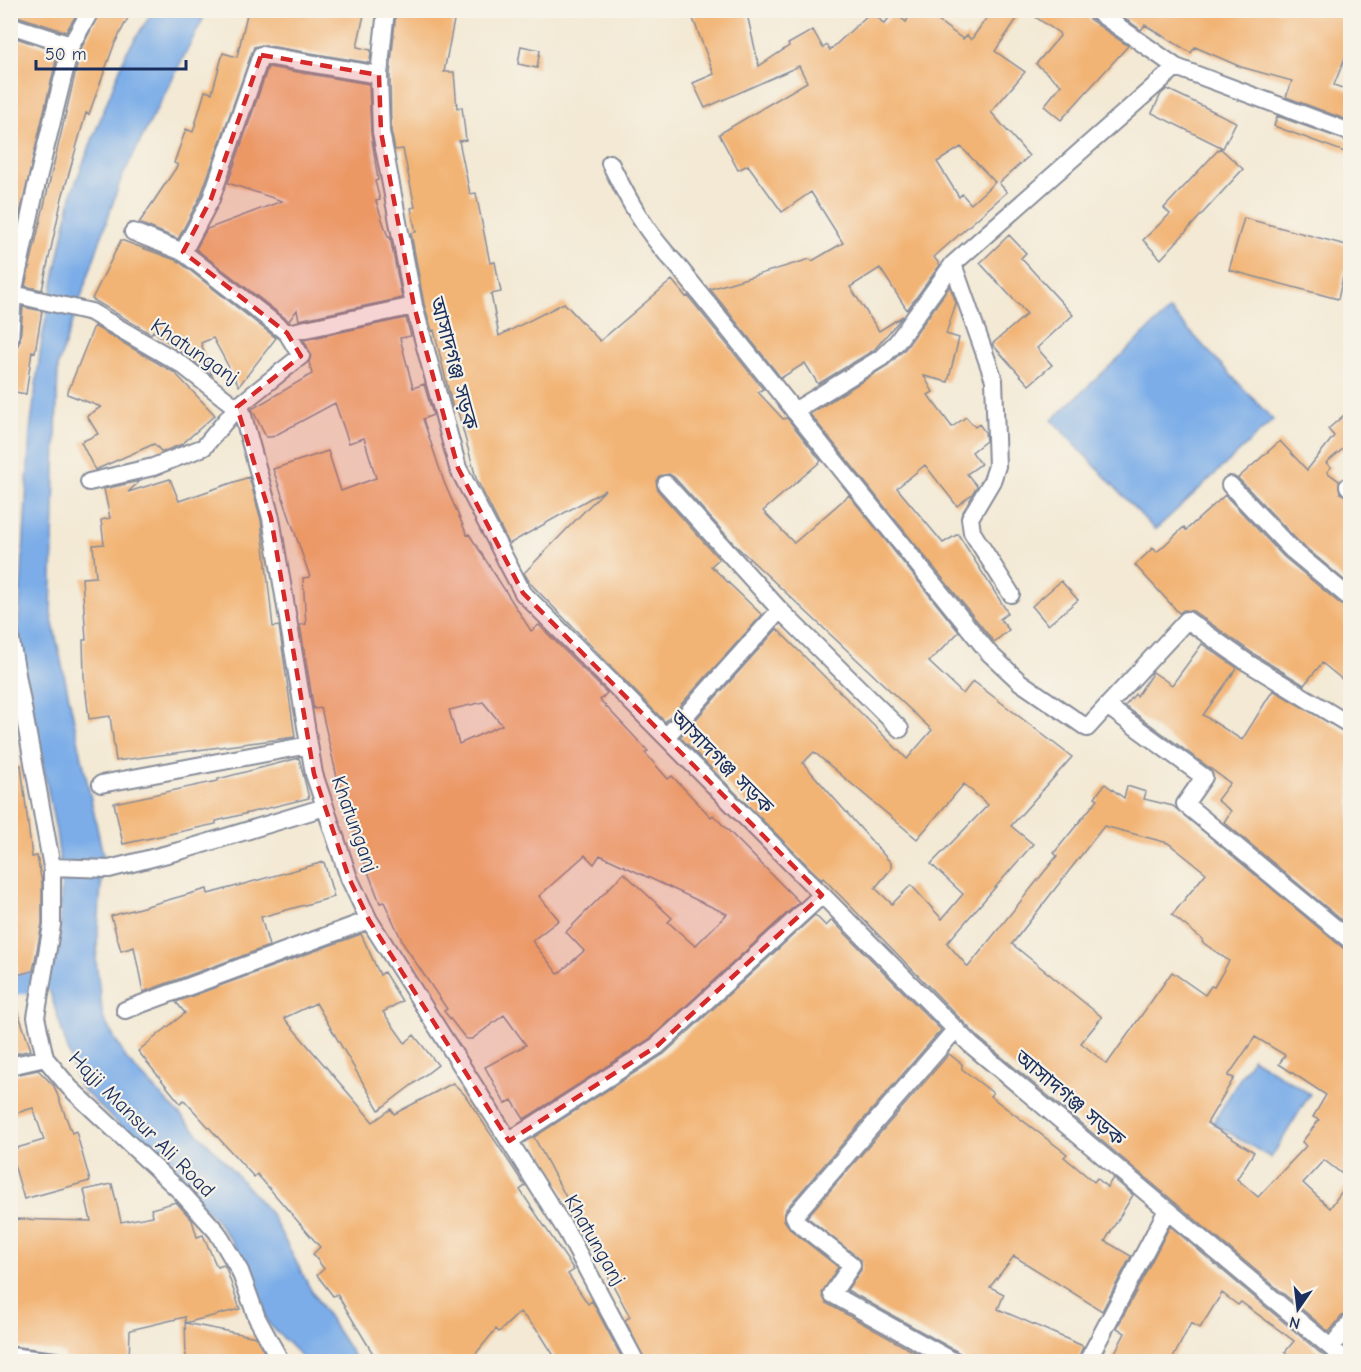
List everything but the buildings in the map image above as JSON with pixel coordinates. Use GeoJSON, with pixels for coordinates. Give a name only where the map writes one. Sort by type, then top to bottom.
{"type":"FeatureCollection","features":[{"type":"Feature","properties":{"kind":"street"},"geometry":{"type":"LineString","coordinates":[[10,340],[38,178],[71,45],[91,10]]}},
{"type":"Feature","properties":{"kind":"street","name":"আসাদগঞ্জ সড়ক"},"geometry":{"type":"LineString","coordinates":[[386,10],[379,75],[381,132],[414,306],[458,468],[523,593],[956,1029],[1348,1362]]}},
{"type":"Feature","properties":{"kind":"street"},"geometry":{"type":"LineString","coordinates":[[1095,10],[1176,67],[1350,132]]}},
{"type":"Feature","properties":{"kind":"street"},"geometry":{"type":"LineString","coordinates":[[10,25],[71,45]]}},
{"type":"Feature","properties":{"kind":"street"},"geometry":{"type":"LineString","coordinates":[[183,252],[211,199],[261,55],[379,75]]}},
{"type":"Feature","properties":{"kind":"street"},"geometry":{"type":"LineString","coordinates":[[794,411],[881,358],[897,342],[953,264],[1176,67]]}},
{"type":"Feature","properties":{"kind":"street"},"geometry":{"type":"LineString","coordinates":[[610,163],[643,226],[989,653],[1020,682],[1087,728],[1187,620],[1248,663],[1350,725]]}},
{"type":"Feature","properties":{"kind":"street"},"geometry":{"type":"LineString","coordinates":[[89,482],[153,467],[204,447],[237,407],[301,356],[287,333],[183,252],[132,232]]}},
{"type":"Feature","properties":{"kind":"street"},"geometry":{"type":"LineString","coordinates":[[953,264],[994,380],[997,466],[992,481],[970,518],[972,532],[1011,594]]}},
{"type":"Feature","properties":{"kind":"street","name":"Khatunganj"},"geometry":{"type":"LineString","coordinates":[[18,295],[91,312],[181,364],[242,412],[271,518],[314,774],[349,878],[369,920],[567,1232],[636,1362]]}},
{"type":"Feature","properties":{"kind":"street"},"geometry":{"type":"LineString","coordinates":[[287,333],[414,306]]}},
{"type":"Feature","properties":{"kind":"street"},"geometry":{"type":"LineString","coordinates":[[666,484],[780,610],[900,729]]}},
{"type":"Feature","properties":{"kind":"street"},"geometry":{"type":"LineString","coordinates":[[1230,485],[1291,549],[1350,597]]}},
{"type":"Feature","properties":{"kind":"street"},"geometry":{"type":"LineString","coordinates":[[666,737],[780,610]]}},
{"type":"Feature","properties":{"kind":"street","name":"Hajji Mansur Ali Road"},"geometry":{"type":"LineString","coordinates":[[10,636],[52,867],[52,925],[36,1017],[45,1058],[70,1088],[181,1192],[217,1232],[240,1271],[257,1318],[281,1362]]}},
{"type":"Feature","properties":{"kind":"street"},"geometry":{"type":"LineString","coordinates":[[1107,706],[1204,777],[1185,804],[1350,940]]}},
{"type":"Feature","properties":{"kind":"street"},"geometry":{"type":"LineString","coordinates":[[10,735],[28,735]]}},
{"type":"Feature","properties":{"kind":"street"},"geometry":{"type":"LineString","coordinates":[[101,784],[309,745]]}},
{"type":"Feature","properties":{"kind":"street"},"geometry":{"type":"LineString","coordinates":[[52,867],[109,869],[183,850],[325,807]]}},
{"type":"Feature","properties":{"kind":"street"},"geometry":{"type":"LineString","coordinates":[[509,1141],[657,1046],[822,895]]}},
{"type":"Feature","properties":{"kind":"street"},"geometry":{"type":"LineString","coordinates":[[125,1010],[369,920]]}},
{"type":"Feature","properties":{"kind":"street"},"geometry":{"type":"LineString","coordinates":[[955,1362],[832,1294],[852,1265],[798,1222],[794,1216],[956,1029]]}},
{"type":"Feature","properties":{"kind":"street"},"geometry":{"type":"LineString","coordinates":[[10,1066],[45,1058]]}},
{"type":"Feature","properties":{"kind":"street"},"geometry":{"type":"LineString","coordinates":[[1087,1362],[1167,1210]]}},
{"type":"Feature","properties":{"kind":"street"},"geometry":{"type":"LineString","coordinates":[[1331,1347],[1350,1323]]}},
{"type":"Feature","properties":{"kind":"street"},"geometry":{"type":"LineString","coordinates":[[10,1356],[57,1362]]}},
{"type":"Feature","properties":{"kind":"highlighted area"},"geometry":{"type":"Polygon","coordinates":[[[261,55],[379,75],[381,132],[414,306],[458,468],[523,593],[822,895],[657,1046],[509,1141],[369,920],[349,878],[314,774],[271,518],[237,407],[301,356],[287,333],[183,252],[211,199],[261,55]]]}},
{"type":"Feature","properties":{"kind":"water"},"geometry":{"type":"Polygon","coordinates":[[[153,11],[207,11],[121,179],[58,365],[51,614],[103,855],[96,961],[103,1018],[127,1060],[219,1155],[271,1214],[311,1290],[357,1361],[306,1361],[268,1323],[240,1253],[213,1216],[79,1086],[46,979],[58,955],[62,878],[56,831],[18,641],[30,432],[42,338],[72,192],[126,53],[153,11]]]}},
{"type":"Feature","properties":{"kind":"water"},"geometry":{"type":"Polygon","coordinates":[[[1170,310],[1273,420],[1155,530],[1052,420],[1170,310]]]}},
{"type":"Feature","properties":{"kind":"water"},"geometry":{"type":"Polygon","coordinates":[[[1252,1058],[1310,1094],[1271,1158],[1213,1123],[1252,1058]]]}},
{"type":"Feature","properties":{"kind":"waterway"},"geometry":{"type":"LineString","coordinates":[[10,985],[62,978]]}}]}
